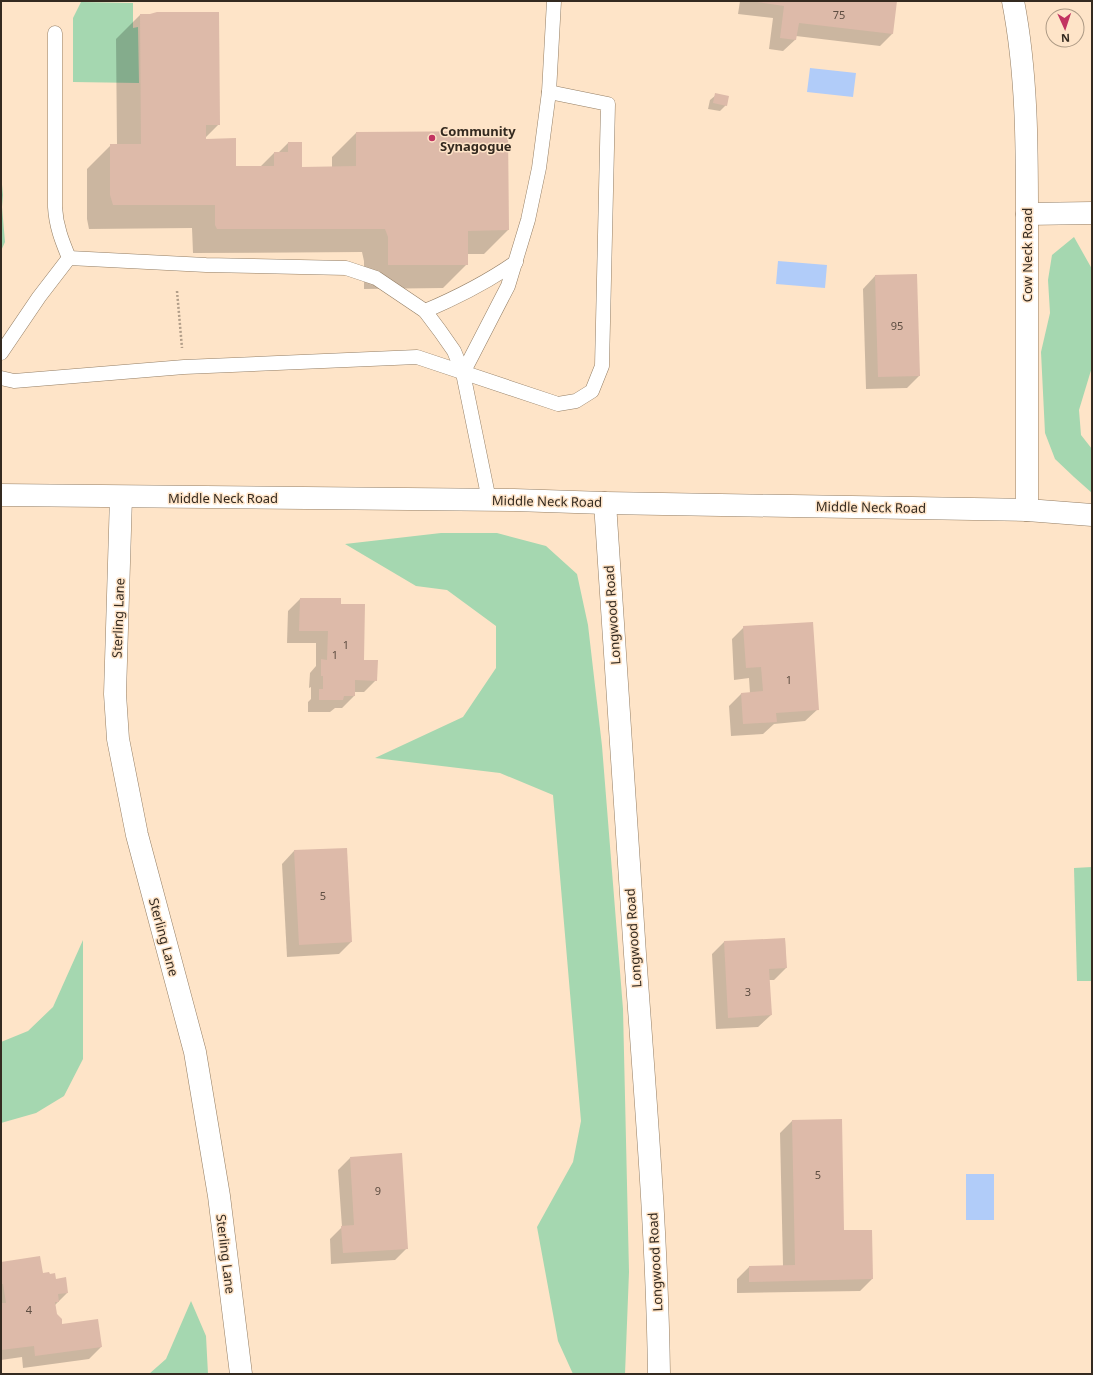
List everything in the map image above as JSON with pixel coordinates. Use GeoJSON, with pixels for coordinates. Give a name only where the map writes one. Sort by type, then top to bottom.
{"type":"FeatureCollection","features":[{"type":"Feature","properties":{"kind":"street","name":"Cow Neck Road"},"geometry":{"type":"LineString","coordinates":[[1013,1],[1018,26],[1024,77],[1027,214],[1027,510]]}},
{"type":"Feature","properties":{"kind":"street"},"geometry":{"type":"LineString","coordinates":[[1027,214],[1092,213]]}},
{"type":"Feature","properties":{"kind":"street","name":"Middle Neck Road"},"geometry":{"type":"LineString","coordinates":[[1,495],[489,500],[1027,510],[1092,515]]}},
{"type":"Feature","properties":{"kind":"street","name":"Sterling Lane"},"geometry":{"type":"LineString","coordinates":[[121,497],[115,694],[118,739],[137,835],[195,1052],[219,1196],[241,1374]]}},
{"type":"Feature","properties":{"kind":"street","name":"Longwood Road"},"geometry":{"type":"LineString","coordinates":[[605,503],[627,846],[650,1156],[659,1374]]}},
{"type":"Feature","properties":{"kind":"lane"},"geometry":{"type":"LineString","coordinates":[[463,373],[508,286],[528,220],[540,168],[549,92],[554,1]]}},
{"type":"Feature","properties":{"kind":"lane"},"geometry":{"type":"LineString","coordinates":[[55,33],[54,207],[57,227],[69,258]]}},
{"type":"Feature","properties":{"kind":"lane"},"geometry":{"type":"LineString","coordinates":[[1,378],[14,381],[184,367],[417,357],[558,404],[576,401],[592,391],[602,366],[608,104],[549,92]]}},
{"type":"Feature","properties":{"kind":"lane"},"geometry":{"type":"LineString","coordinates":[[69,258],[206,265],[346,268],[376,278],[425,311],[454,351],[463,373],[489,500]]}},
{"type":"Feature","properties":{"kind":"lane"},"geometry":{"type":"LineString","coordinates":[[1,352],[39,297],[69,258]]}},
{"type":"Feature","properties":{"kind":"lane"},"geometry":{"type":"LineString","coordinates":[[425,311],[462,295],[494,278],[516,262]]}},
{"type":"Feature","properties":{"kind":"path"},"geometry":{"type":"LineString","coordinates":[[177,291],[184,367]]}},
{"type":"Feature","properties":{"kind":"green space"},"geometry":{"type":"Polygon","coordinates":[[[81,2],[133,3],[133,28],[138,27],[139,83],[73,82],[73,18],[81,2]]]}},
{"type":"Feature","properties":{"kind":"green space"},"geometry":{"type":"Polygon","coordinates":[[[1,174],[5,242],[1,251],[1,174]]]}},
{"type":"Feature","properties":{"kind":"green space"},"geometry":{"type":"Polygon","coordinates":[[[1074,237],[1092,269],[1092,367],[1079,410],[1081,435],[1092,449],[1092,493],[1055,459],[1045,433],[1041,352],[1050,313],[1048,280],[1052,255],[1074,237]]]}},
{"type":"Feature","properties":{"kind":"green space"},"geometry":{"type":"Polygon","coordinates":[[[441,533],[497,533],[546,546],[577,574],[588,625],[602,746],[623,1009],[629,1272],[625,1374],[573,1374],[558,1341],[537,1227],[573,1162],[581,1121],[553,795],[500,773],[375,758],[463,717],[496,668],[496,626],[447,590],[416,586],[345,544],[441,533]]]}},
{"type":"Feature","properties":{"kind":"green space"},"geometry":{"type":"Polygon","coordinates":[[[1092,867],[1092,981],[1077,981],[1074,868],[1092,867]]]}},
{"type":"Feature","properties":{"kind":"green space"},"geometry":{"type":"Polygon","coordinates":[[[83,940],[83,1059],[64,1096],[36,1113],[1,1123],[1,1042],[28,1031],[53,1007],[83,940]]]}},
{"type":"Feature","properties":{"kind":"green space"},"geometry":{"type":"Polygon","coordinates":[[[191,1301],[206,1336],[208,1374],[149,1374],[166,1359],[191,1301]]]}},
{"type":"Feature","properties":{"kind":"water"},"geometry":{"type":"Polygon","coordinates":[[[810,68],[856,73],[853,97],[807,92],[810,68]]]}},
{"type":"Feature","properties":{"kind":"water"},"geometry":{"type":"Polygon","coordinates":[[[778,261],[827,265],[825,288],[776,284],[778,261]]]}},
{"type":"Feature","properties":{"kind":"water"},"geometry":{"type":"Polygon","coordinates":[[[966,1174],[994,1174],[994,1220],[966,1220],[966,1174]]]}},
{"type":"Feature","properties":{"kind":"building"},"geometry":{"type":"Polygon","coordinates":[[[750,1],[897,1],[893,34],[799,23],[796,40],[780,38],[784,6],[750,1]]]}},
{"type":"Feature","properties":{"kind":"building","name":"Community Synagogue"},"geometry":{"type":"Polygon","coordinates":[[[157,12],[219,12],[220,125],[206,125],[206,139],[236,138],[236,166],[274,166],[274,152],[288,152],[288,142],[302,142],[302,167],[356,166],[356,132],[508,131],[509,230],[468,231],[468,265],[388,265],[388,237],[385,229],[217,229],[215,225],[215,205],[113,205],[110,195],[110,144],[141,144],[140,14],[157,12]]]}},
{"type":"Feature","properties":{"kind":"building"},"geometry":{"type":"Polygon","coordinates":[[[715,93],[729,96],[727,106],[713,103],[715,93]]]}},
{"type":"Feature","properties":{"kind":"building"},"geometry":{"type":"Polygon","coordinates":[[[917,274],[920,376],[878,377],[875,275],[917,274]]]}},
{"type":"Feature","properties":{"kind":"building"},"geometry":{"type":"Polygon","coordinates":[[[300,598],[341,598],[341,604],[365,604],[364,660],[378,660],[377,681],[355,680],[355,696],[344,696],[343,700],[319,700],[319,689],[323,689],[321,659],[327,660],[328,631],[299,631],[300,598]]]}},
{"type":"Feature","properties":{"kind":"building"},"geometry":{"type":"Polygon","coordinates":[[[813,622],[819,710],[776,713],[777,722],[743,724],[741,693],[763,691],[761,667],[746,668],[743,626],[813,622]]]}},
{"type":"Feature","properties":{"kind":"building"},"geometry":{"type":"Polygon","coordinates":[[[347,848],[352,942],[299,945],[294,850],[347,848]]]}},
{"type":"Feature","properties":{"kind":"building"},"geometry":{"type":"Polygon","coordinates":[[[785,938],[787,968],[769,969],[772,1015],[728,1018],[724,941],[785,938]]]}},
{"type":"Feature","properties":{"kind":"building"},"geometry":{"type":"Polygon","coordinates":[[[842,1119],[844,1230],[872,1230],[873,1279],[749,1282],[749,1266],[795,1265],[792,1120],[842,1119]]]}},
{"type":"Feature","properties":{"kind":"building"},"geometry":{"type":"Polygon","coordinates":[[[402,1153],[408,1249],[343,1253],[341,1226],[354,1225],[350,1157],[402,1153]]]}},
{"type":"Feature","properties":{"kind":"building"},"geometry":{"type":"Polygon","coordinates":[[[40,1256],[43,1273],[55,1273],[56,1279],[66,1277],[68,1293],[58,1294],[59,1302],[55,1302],[57,1314],[62,1319],[62,1324],[98,1319],[102,1347],[35,1356],[34,1346],[1,1350],[1,1306],[2,1303],[6,1303],[3,1284],[1,1284],[1,1262],[40,1256]]]}},
{"type":"Feature","properties":{"kind":"place","name":"Community Synagogue"},"geometry":{"type":"Point","coordinates":[432,138]}}]}
